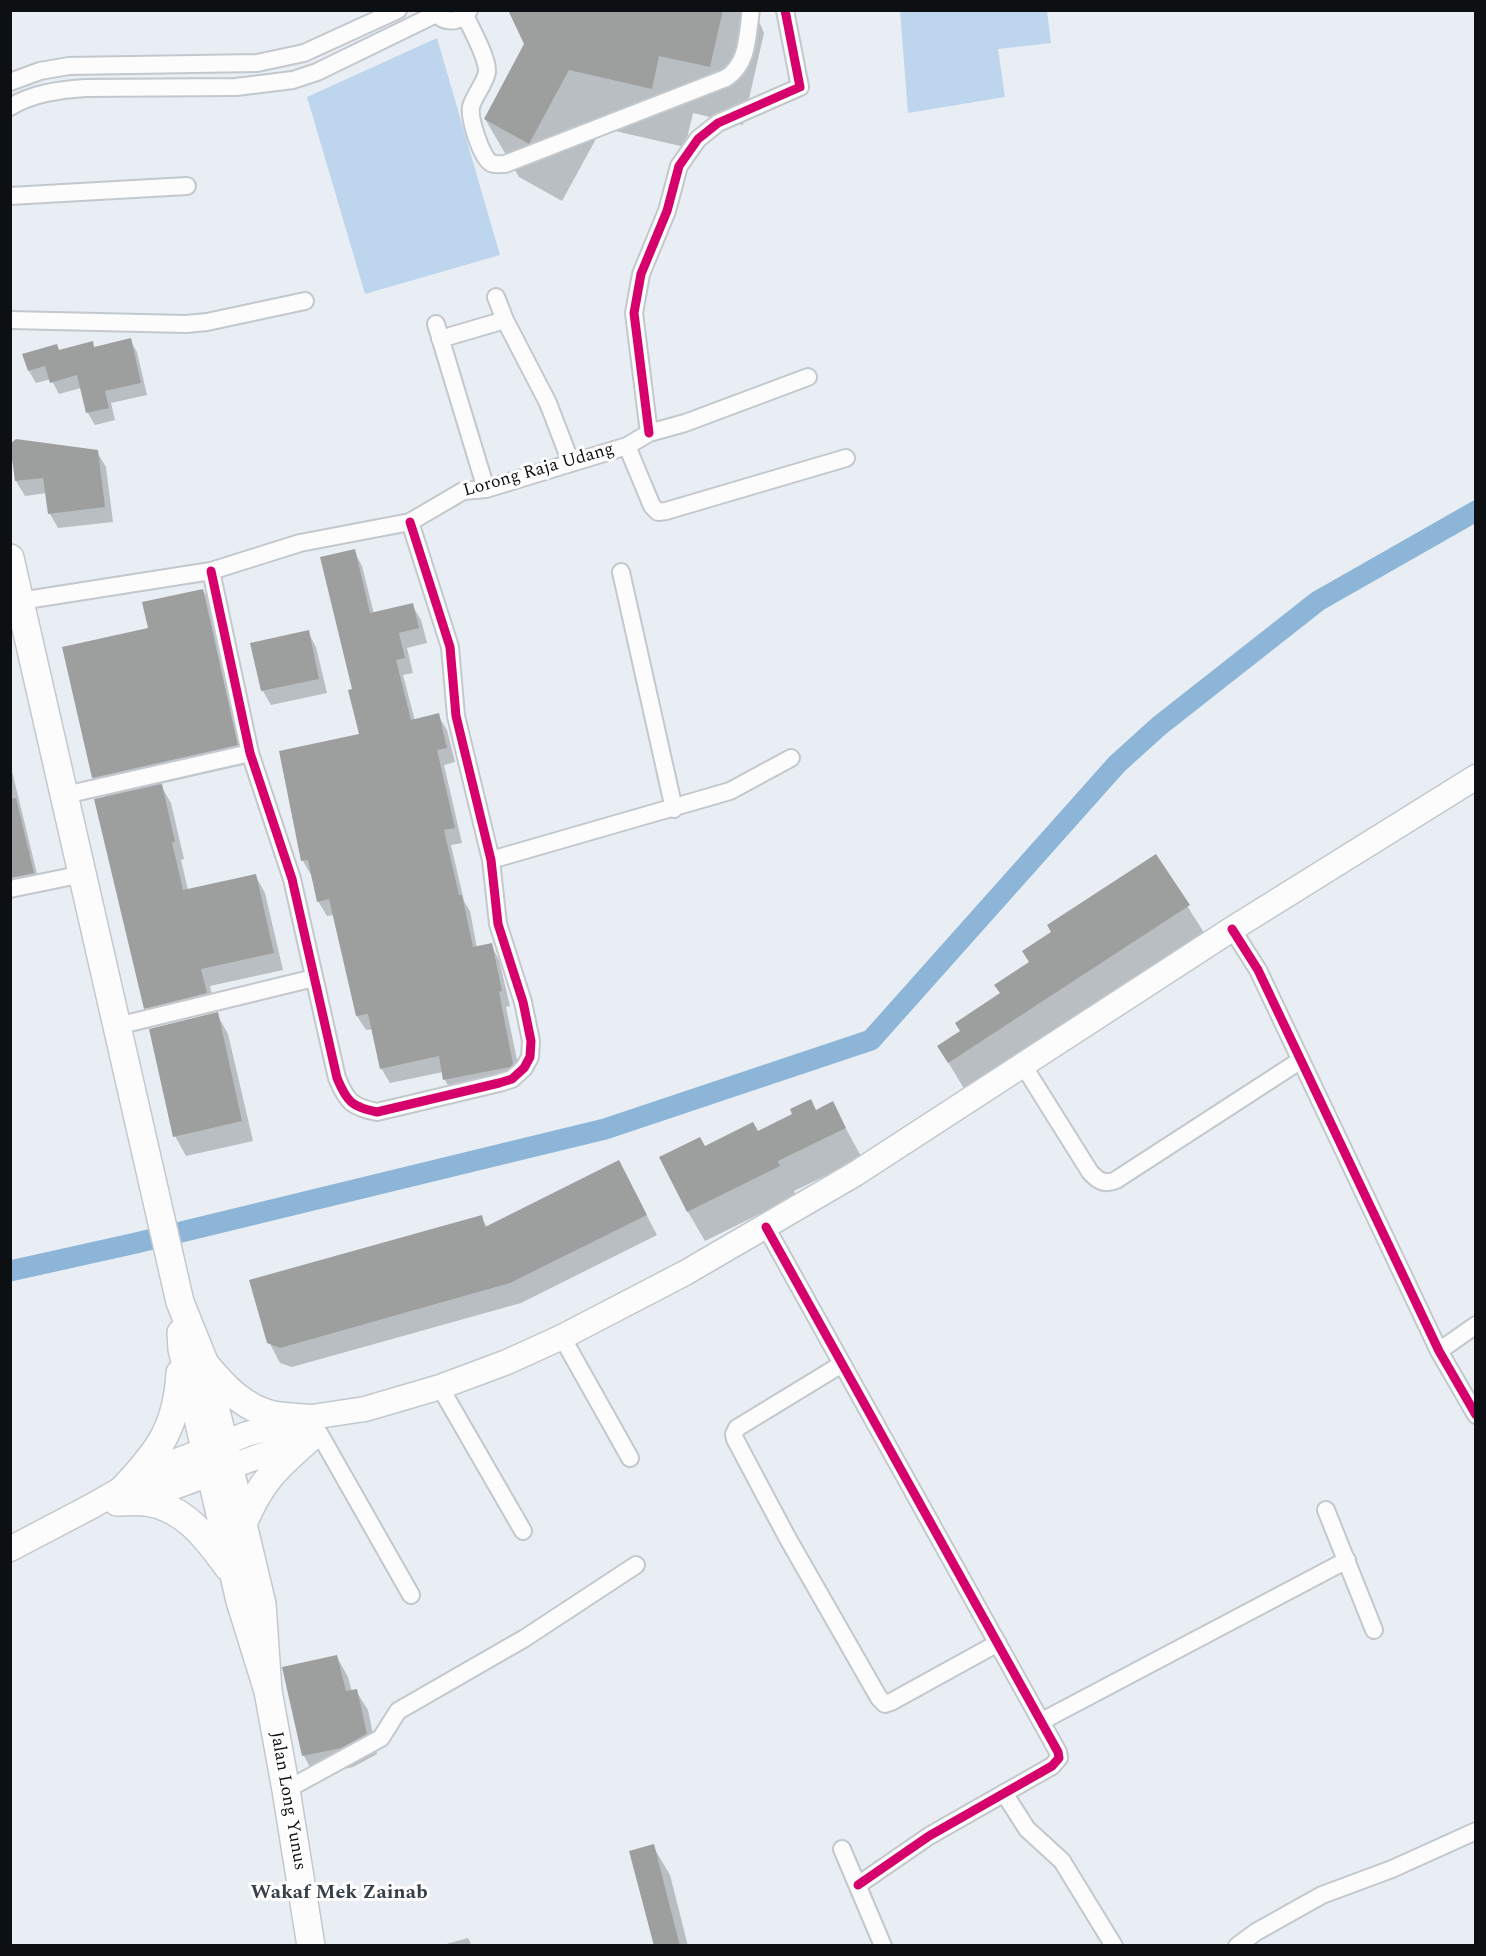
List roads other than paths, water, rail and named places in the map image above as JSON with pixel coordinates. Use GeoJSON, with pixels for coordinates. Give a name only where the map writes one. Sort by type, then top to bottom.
{"type":"FeatureCollection","features":[{"type":"Feature","properties":{"kind":"main road"},"geometry":{"type":"LineString","coordinates":[[10,558],[180,1302],[205,1365],[217,1458]]}},
{"type":"Feature","properties":{"kind":"main road"},"geometry":{"type":"LineString","coordinates":[[111,1499],[160,1492],[217,1458],[312,1430],[365,1409],[440,1387],[507,1362],[562,1337],[684,1273],[855,1174],[1232,929],[1476,777]]}},
{"type":"Feature","properties":{"kind":"main road"},"geometry":{"type":"LineString","coordinates":[[10,1549],[111,1499],[148,1463],[167,1434],[178,1399],[182,1349],[180,1302]]}},
{"type":"Feature","properties":{"kind":"main road"},"geometry":{"type":"LineString","coordinates":[[182,1349],[217,1458]]}},
{"type":"Feature","properties":{"kind":"main road"},"geometry":{"type":"LineString","coordinates":[[205,1365],[238,1399],[253,1408],[312,1430]]}},
{"type":"Feature","properties":{"kind":"main road"},"geometry":{"type":"LineString","coordinates":[[243,1524],[252,1501],[266,1479],[312,1430]]}},
{"type":"Feature","properties":{"kind":"main road","name":"Jalan Long Yunus"},"geometry":{"type":"LineString","coordinates":[[217,1458],[243,1524],[262,1604],[268,1691],[311,1946]]}},
{"type":"Feature","properties":{"kind":"main road","name":"Jalan Long Yunus"},"geometry":{"type":"LineString","coordinates":[[217,1458],[234,1576],[268,1691]]}},
{"type":"Feature","properties":{"kind":"main road"},"geometry":{"type":"LineString","coordinates":[[111,1499],[147,1502],[171,1509],[195,1524],[234,1576]]}},
{"type":"Feature","properties":{"kind":"street"},"geometry":{"type":"LineString","coordinates":[[10,82],[40,71],[69,66],[257,63],[283,59],[304,53],[398,10]]}},
{"type":"Feature","properties":{"kind":"street"},"geometry":{"type":"LineString","coordinates":[[10,107],[38,95],[73,89],[236,87],[293,80],[317,72],[435,12],[441,19],[454,21],[467,13],[487,72],[470,110],[471,119],[483,153],[492,163],[505,164],[726,78],[738,69],[744,57],[751,10]]}},
{"type":"Feature","properties":{"kind":"street"},"geometry":{"type":"LineString","coordinates":[[649,433],[634,313],[641,274],[667,211],[679,166],[698,139],[718,123],[800,87],[785,10]]}},
{"type":"Feature","properties":{"kind":"street"},"geometry":{"type":"LineString","coordinates":[[10,196],[187,186]]}},
{"type":"Feature","properties":{"kind":"street"},"geometry":{"type":"LineString","coordinates":[[496,297],[505,320],[548,403],[571,463]]}},
{"type":"Feature","properties":{"kind":"street"},"geometry":{"type":"LineString","coordinates":[[10,320],[186,324],[305,301]]}},
{"type":"Feature","properties":{"kind":"street"},"geometry":{"type":"LineString","coordinates":[[486,489],[438,332],[505,320]]}},
{"type":"Feature","properties":{"kind":"street","name":"Lorong Raja Udang"},"geometry":{"type":"LineString","coordinates":[[20,601],[211,571],[300,543],[410,522],[463,491],[486,489],[627,446],[649,433],[685,423],[808,377]]}},
{"type":"Feature","properties":{"kind":"street"},"geometry":{"type":"LineString","coordinates":[[627,446],[652,506],[658,512],[846,458]]}},
{"type":"Feature","properties":{"kind":"street"},"geometry":{"type":"LineString","coordinates":[[211,571],[250,753],[292,879],[337,1078],[343,1094],[350,1104],[377,1112],[499,1083],[512,1079],[524,1068],[530,1057],[531,1041],[523,1002],[498,924],[491,861],[456,716],[450,647],[410,522]]}},
{"type":"Feature","properties":{"kind":"street"},"geometry":{"type":"LineString","coordinates":[[621,572],[674,808]]}},
{"type":"Feature","properties":{"kind":"street"},"geometry":{"type":"LineString","coordinates":[[65,795],[250,753]]}},
{"type":"Feature","properties":{"kind":"street"},"geometry":{"type":"LineString","coordinates":[[491,861],[730,791],[791,758]]}},
{"type":"Feature","properties":{"kind":"street"},"geometry":{"type":"LineString","coordinates":[[10,889],[83,874]]}},
{"type":"Feature","properties":{"kind":"street"},"geometry":{"type":"LineString","coordinates":[[1232,929],[1258,970],[1439,1351],[1476,1415]]}},
{"type":"Feature","properties":{"kind":"street"},"geometry":{"type":"LineString","coordinates":[[117,1026],[314,978]]}},
{"type":"Feature","properties":{"kind":"street"},"geometry":{"type":"LineString","coordinates":[[1023,1065],[1090,1172],[1096,1179],[1105,1183],[1116,1180],[1301,1060]]}},
{"type":"Feature","properties":{"kind":"street"},"geometry":{"type":"LineString","coordinates":[[766,1227],[1058,1752],[1056,1762],[929,1836],[858,1885]]}},
{"type":"Feature","properties":{"kind":"street"},"geometry":{"type":"LineString","coordinates":[[1439,1351],[1476,1325]]}},
{"type":"Feature","properties":{"kind":"street"},"geometry":{"type":"LineString","coordinates":[[562,1337],[630,1458]]}},
{"type":"Feature","properties":{"kind":"street"},"geometry":{"type":"LineString","coordinates":[[842,1364],[737,1428],[734,1434],[787,1537],[879,1698],[885,1704],[998,1642]]}},
{"type":"Feature","properties":{"kind":"street"},"geometry":{"type":"LineString","coordinates":[[440,1387],[523,1531]]}},
{"type":"Feature","properties":{"kind":"street"},"geometry":{"type":"LineString","coordinates":[[312,1430],[411,1595]]}},
{"type":"Feature","properties":{"kind":"street"},"geometry":{"type":"LineString","coordinates":[[1326,1510],[1374,1630]]}},
{"type":"Feature","properties":{"kind":"street"},"geometry":{"type":"LineString","coordinates":[[1042,1721],[1347,1560]]}},
{"type":"Feature","properties":{"kind":"street"},"geometry":{"type":"LineString","coordinates":[[286,1790],[381,1738],[398,1711],[525,1638],[636,1565]]}},
{"type":"Feature","properties":{"kind":"street"},"geometry":{"type":"LineString","coordinates":[[1004,1793],[1027,1829],[1062,1861],[1114,1946]]}},
{"type":"Feature","properties":{"kind":"street"},"geometry":{"type":"LineString","coordinates":[[1237,1946],[1256,1932],[1322,1895],[1392,1869],[1476,1831]]}},
{"type":"Feature","properties":{"kind":"street"},"geometry":{"type":"LineString","coordinates":[[843,1849],[883,1946]]}},
{"type":"Feature","properties":{"kind":"waterway"},"geometry":{"type":"LineString","coordinates":[[10,1271],[136,1243],[605,1129],[871,1040],[1117,764],[1159,726],[1318,601],[1476,511]]}},
{"type":"Feature","properties":{"kind":"district","name":"Wakaf Mek Zainab"},"geometry":{"type":"Point","coordinates":[339,1894]}}]}
